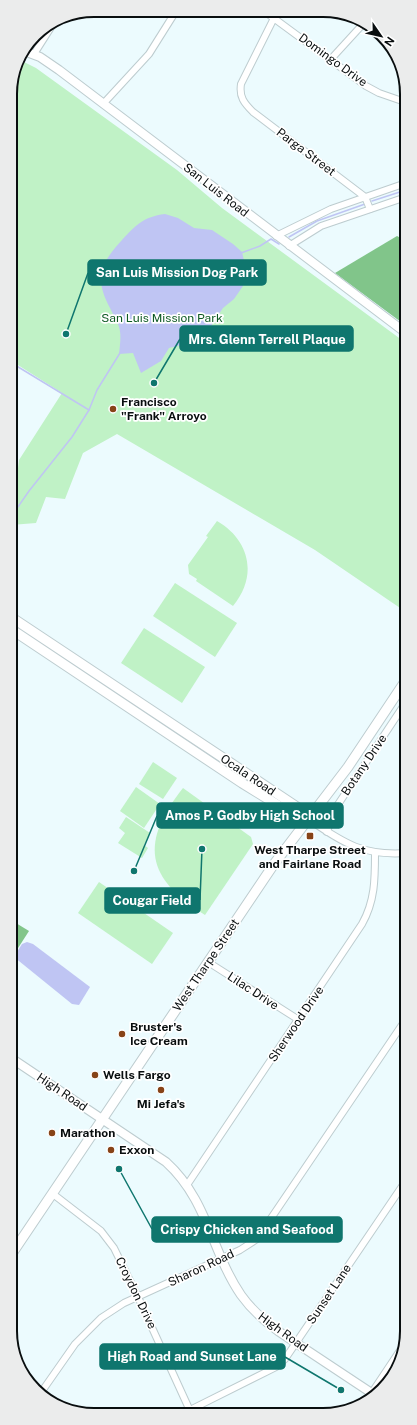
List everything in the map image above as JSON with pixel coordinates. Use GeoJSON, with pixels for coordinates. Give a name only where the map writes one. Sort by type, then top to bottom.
{"type":"FeatureCollection","features":[{"type":"Feature","properties":{"kind":"main road","name":"Ocala Road"},"geometry":{"type":"LineString","coordinates":[[17,621],[300,809],[308,819]]}},
{"type":"Feature","properties":{"kind":"main road","name":"Ocala Road"},"geometry":{"type":"LineString","coordinates":[[17,633],[209,761],[294,815],[308,819]]}},
{"type":"Feature","properties":{"kind":"main road"},"geometry":{"type":"LineString","coordinates":[[47,652],[52,644]]}},
{"type":"Feature","properties":{"kind":"main road"},"geometry":{"type":"LineString","coordinates":[[58,660],[64,651]]}},
{"type":"Feature","properties":{"kind":"main road","name":"West Tharpe Street"},"geometry":{"type":"LineString","coordinates":[[17,1248],[104,1120],[274,864],[348,767],[400,689]]}},
{"type":"Feature","properties":{"kind":"main road"},"geometry":{"type":"LineString","coordinates":[[209,761],[215,752]]}},
{"type":"Feature","properties":{"kind":"street"},"geometry":{"type":"LineString","coordinates":[[103,104],[149,54],[172,17]]}},
{"type":"Feature","properties":{"kind":"street","name":"Domingo Drive"},"geometry":{"type":"LineString","coordinates":[[274,18],[366,86],[400,100]]}},
{"type":"Feature","properties":{"kind":"street","name":"Parga Street"},"geometry":{"type":"LineString","coordinates":[[274,18],[241,84],[240,95],[242,100],[253,112],[365,197]]}},
{"type":"Feature","properties":{"kind":"street"},"geometry":{"type":"LineString","coordinates":[[331,59],[361,26]]}},
{"type":"Feature","properties":{"kind":"street"},"geometry":{"type":"LineString","coordinates":[[34,54],[48,32]]}},
{"type":"Feature","properties":{"kind":"street","name":"San Luis Road"},"geometry":{"type":"LineString","coordinates":[[29,52],[34,54],[59,70],[289,246],[400,329]]}},
{"type":"Feature","properties":{"kind":"street"},"geometry":{"type":"LineString","coordinates":[[276,236],[317,215],[400,185]]}},
{"type":"Feature","properties":{"kind":"street"},"geometry":{"type":"LineString","coordinates":[[365,197],[370,209]]}},
{"type":"Feature","properties":{"kind":"street"},"geometry":{"type":"LineString","coordinates":[[289,246],[320,226],[400,199]]}},
{"type":"Feature","properties":{"kind":"street","name":"Botany Drive"},"geometry":{"type":"LineString","coordinates":[[327,832],[333,812],[400,711]]}},
{"type":"Feature","properties":{"kind":"street"},"geometry":{"type":"LineString","coordinates":[[308,819],[351,846],[375,853],[400,853]]}},
{"type":"Feature","properties":{"kind":"street","name":"Sherwood Drive"},"geometry":{"type":"LineString","coordinates":[[187,1185],[299,1020],[368,914],[374,893],[375,853]]}},
{"type":"Feature","properties":{"kind":"street","name":"Lilac Drive"},"geometry":{"type":"LineString","coordinates":[[208,962],[299,1020]]}},
{"type":"Feature","properties":{"kind":"street","name":"Sharon Road"},"geometry":{"type":"LineString","coordinates":[[43,1389],[75,1344],[94,1324],[109,1313],[138,1297],[250,1244],[260,1234],[400,1028]]}},
{"type":"Feature","properties":{"kind":"street","name":"High Road"},"geometry":{"type":"LineString","coordinates":[[17,1062],[166,1162],[195,1196],[235,1285],[248,1304],[264,1320],[368,1393]]}},
{"type":"Feature","properties":{"kind":"street","name":"Sunset Lane"},"geometry":{"type":"LineString","coordinates":[[196,1408],[276,1367],[285,1359],[400,1189]]}},
{"type":"Feature","properties":{"kind":"street","name":"Croydon Drive"},"geometry":{"type":"LineString","coordinates":[[53,1194],[91,1222],[106,1237],[114,1248],[189,1408]]}},
{"type":"Feature","properties":{"kind":"street"},"geometry":{"type":"LineString","coordinates":[[377,1386],[395,1358]]}},
{"type":"Feature","properties":{"kind":"green space","name":"San Luis Mission Park"},"geometry":{"type":"Polygon","coordinates":[[[24,62],[36,68],[177,170],[222,208],[400,339],[400,608],[315,550],[117,434],[83,453],[65,499],[46,497],[36,523],[17,525],[17,476],[19,460],[62,393],[17,364],[17,89],[24,62]]]}},
{"type":"Feature","properties":{"kind":"green space"},"geometry":{"type":"Polygon","coordinates":[[[397,236],[400,238],[400,321],[335,273],[397,236]]]}},
{"type":"Feature","properties":{"kind":"green space"},"geometry":{"type":"Polygon","coordinates":[[[217,521],[237,538],[247,559],[248,571],[246,583],[241,595],[233,606],[196,581],[197,579],[189,574],[188,565],[208,537],[206,536],[217,521]]]}},
{"type":"Feature","properties":{"kind":"green space"},"geometry":{"type":"Polygon","coordinates":[[[175,583],[237,623],[215,657],[153,616],[175,583]]]}},
{"type":"Feature","properties":{"kind":"green space"},"geometry":{"type":"Polygon","coordinates":[[[144,628],[205,667],[182,703],[121,663],[144,628]]]}},
{"type":"Feature","properties":{"kind":"green space"},"geometry":{"type":"Polygon","coordinates":[[[153,762],[177,778],[163,799],[139,784],[153,762]]]}},
{"type":"Feature","properties":{"kind":"green space"},"geometry":{"type":"Polygon","coordinates":[[[136,787],[160,804],[144,828],[120,811],[136,787]]]}},
{"type":"Feature","properties":{"kind":"green space"},"geometry":{"type":"Polygon","coordinates":[[[183,788],[251,837],[253,844],[205,915],[185,901],[170,887],[160,873],[155,858],[155,842],[160,825],[169,807],[183,788]]]}},
{"type":"Feature","properties":{"kind":"green space"},"geometry":{"type":"Polygon","coordinates":[[[126,817],[150,833],[144,845],[148,848],[142,858],[118,843],[125,833],[119,828],[126,817]]]}},
{"type":"Feature","properties":{"kind":"green space"},"geometry":{"type":"Polygon","coordinates":[[[99,882],[173,933],[152,964],[78,913],[99,882]]]}},
{"type":"Feature","properties":{"kind":"green space"},"geometry":{"type":"Polygon","coordinates":[[[17,924],[29,931],[17,950],[17,924]]]}},
{"type":"Feature","properties":{"kind":"water"},"geometry":{"type":"Polygon","coordinates":[[[165,214],[178,218],[194,228],[212,230],[242,252],[245,265],[243,286],[234,299],[223,308],[209,329],[201,336],[186,344],[169,348],[161,361],[141,373],[133,353],[119,354],[120,331],[102,288],[102,272],[104,264],[115,249],[140,222],[157,215],[165,214]]]}},
{"type":"Feature","properties":{"kind":"water"},"geometry":{"type":"Polygon","coordinates":[[[27,942],[33,944],[90,987],[79,1005],[72,1004],[17,959],[17,952],[22,944],[27,942]]]}},
{"type":"Feature","properties":{"kind":"waterway"},"geometry":{"type":"LineString","coordinates":[[372,201],[400,192]]}},
{"type":"Feature","properties":{"kind":"waterway"},"geometry":{"type":"LineString","coordinates":[[289,237],[317,221],[365,204]]}},
{"type":"Feature","properties":{"kind":"waterway"},"geometry":{"type":"LineString","coordinates":[[241,253],[260,246],[271,239],[279,244]]}},
{"type":"Feature","properties":{"kind":"waterway"},"geometry":{"type":"LineString","coordinates":[[17,508],[72,437],[89,410],[97,390],[120,353]]}},
{"type":"Feature","properties":{"kind":"waterway"},"geometry":{"type":"LineString","coordinates":[[17,366],[89,410]]}},
{"type":"Feature","properties":{"kind":"place","name":"San Luis Mission Dog Park"},"geometry":{"type":"Point","coordinates":[66,334]}},
{"type":"Feature","properties":{"kind":"place","name":"Mrs. Glenn Terrell Plaque"},"geometry":{"type":"Point","coordinates":[154,383]}},
{"type":"Feature","properties":{"kind":"place","name":"Francisco \"Frank\" Arroyo"},"geometry":{"type":"Point","coordinates":[113,409]}},
{"type":"Feature","properties":{"kind":"place","name":"West Tharpe Street and Fairlane Road"},"geometry":{"type":"Point","coordinates":[310,836]}},
{"type":"Feature","properties":{"kind":"place","name":"Cougar Field"},"geometry":{"type":"Point","coordinates":[202,849]}},
{"type":"Feature","properties":{"kind":"place","name":"Amos P. Godby High School"},"geometry":{"type":"Point","coordinates":[134,871]}},
{"type":"Feature","properties":{"kind":"place","name":"Bruster's Ice Cream"},"geometry":{"type":"Point","coordinates":[122,1034]}},
{"type":"Feature","properties":{"kind":"place","name":"Wells Fargo"},"geometry":{"type":"Point","coordinates":[95,1075]}},
{"type":"Feature","properties":{"kind":"place","name":"Mi Jefa's"},"geometry":{"type":"Point","coordinates":[161,1090]}},
{"type":"Feature","properties":{"kind":"place","name":"Marathon"},"geometry":{"type":"Point","coordinates":[52,1133]}},
{"type":"Feature","properties":{"kind":"place","name":"Exxon"},"geometry":{"type":"Point","coordinates":[111,1150]}},
{"type":"Feature","properties":{"kind":"place","name":"Crispy Chicken and Seafood"},"geometry":{"type":"Point","coordinates":[119,1169]}},
{"type":"Feature","properties":{"kind":"place","name":"High Road and Sunset Lane"},"geometry":{"type":"Point","coordinates":[341,1390]}}]}
